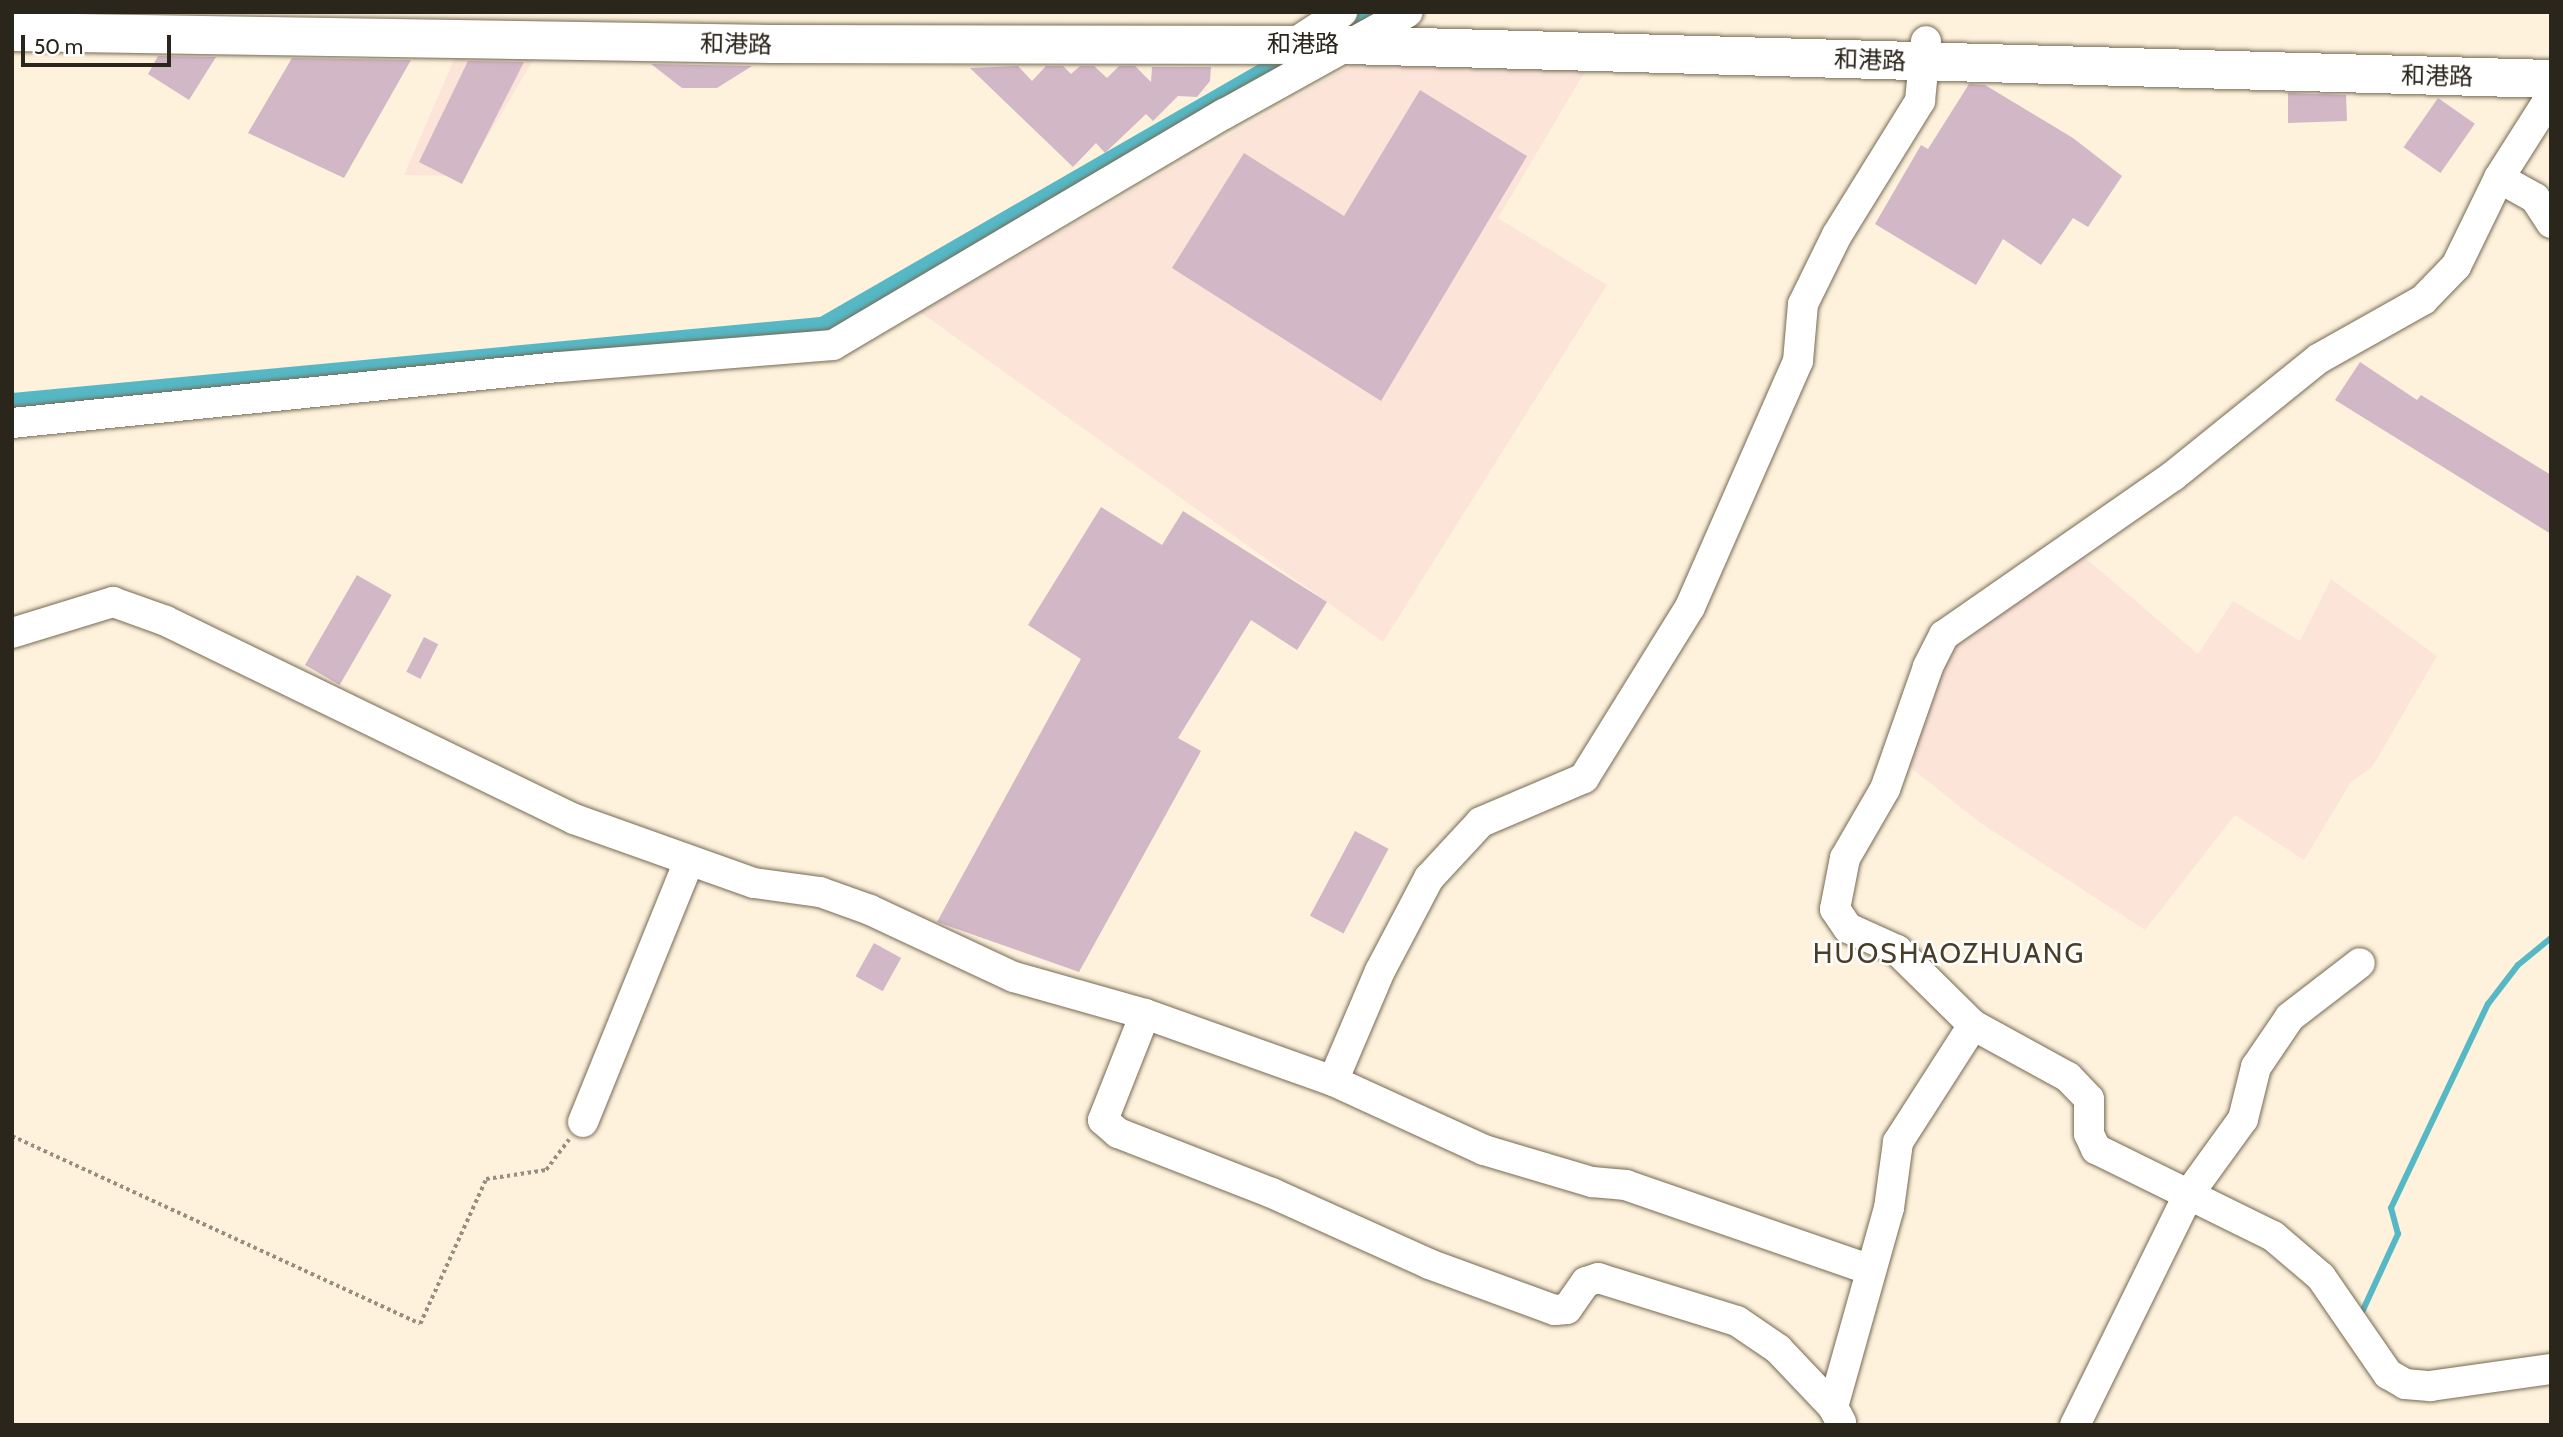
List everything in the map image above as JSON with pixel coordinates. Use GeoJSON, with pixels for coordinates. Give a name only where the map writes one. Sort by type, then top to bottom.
{"type":"FeatureCollection","features":[{"type":"Feature","properties":{"kind":"main road","name":"和港路"},"geometry":{"type":"LineString","coordinates":[[179,12],[1340,31],[1925,51],[2551,79]]}},
{"type":"Feature","properties":{"kind":"main road","name":"和港路"},"geometry":{"type":"LineString","coordinates":[[12,32],[772,44],[1340,31]]}},
{"type":"Feature","properties":{"kind":"main road","name":"和港路"},"geometry":{"type":"LineString","coordinates":[[1925,51],[2551,53]]}},
{"type":"Feature","properties":{"kind":"lane"},"geometry":{"type":"LineString","coordinates":[[12,423],[559,367],[833,345],[1340,31]]}},
{"type":"Feature","properties":{"kind":"lane"},"geometry":{"type":"LineString","coordinates":[[1333,1081],[1380,971],[1429,878],[1481,822],[1584,778],[1690,607],[1798,361],[1803,304],[1837,234],[1920,101],[1925,51]]}},
{"type":"Feature","properties":{"kind":"lane"},"geometry":{"type":"LineString","coordinates":[[2551,96],[2500,178],[2456,267],[2423,300],[2318,359],[2173,475],[1944,635],[1928,667],[1885,789],[1845,858],[1835,909],[1848,928],[1897,950],[1973,1025],[2068,1077],[2089,1099],[2089,1134],[2096,1149],[2273,1236],[2322,1277],[2388,1374],[2405,1384],[2430,1386],[2551,1369]]}},
{"type":"Feature","properties":{"kind":"lane"},"geometry":{"type":"LineString","coordinates":[[2500,178],[2535,198],[2551,223]]}},
{"type":"Feature","properties":{"kind":"lane"},"geometry":{"type":"LineString","coordinates":[[12,633],[113,602],[166,621],[574,819],[754,883],[820,892],[870,910],[1014,977],[1145,1014],[1333,1081],[1484,1150],[1592,1182],[1626,1185],[1871,1270]]}},
{"type":"Feature","properties":{"kind":"lane"},"geometry":{"type":"LineString","coordinates":[[583,1122],[689,861]]}},
{"type":"Feature","properties":{"kind":"lane"},"geometry":{"type":"LineString","coordinates":[[2075,1425],[2188,1195],[2243,1119],[2256,1067],[2290,1017],[2360,963]]}},
{"type":"Feature","properties":{"kind":"lane"},"geometry":{"type":"LineString","coordinates":[[1145,1014],[1103,1120],[1118,1133],[1272,1193],[1429,1264],[1555,1310],[1567,1309],[1586,1282],[1598,1278],[1737,1321],[1778,1349],[1838,1416]]}},
{"type":"Feature","properties":{"kind":"lane"},"geometry":{"type":"LineString","coordinates":[[1838,1416],[1871,1270],[1889,1208],[1898,1142],[1973,1025]]}},
{"type":"Feature","properties":{"kind":"path"},"geometry":{"type":"LineString","coordinates":[[12,1136],[420,1324],[486,1179],[546,1170],[583,1122]]}},
{"type":"Feature","properties":{"kind":"shaded area"},"geometry":{"type":"Polygon","coordinates":[[[541,47],[464,176],[404,175],[459,48],[541,47]]]}},
{"type":"Feature","properties":{"kind":"shaded area"},"geometry":{"type":"Polygon","coordinates":[[[1361,60],[1587,68],[1498,218],[1607,285],[1383,642],[920,312],[1361,60]]]}},
{"type":"Feature","properties":{"kind":"shaded area"},"geometry":{"type":"Polygon","coordinates":[[[2076,550],[2198,654],[2233,601],[2300,641],[2331,579],[2437,656],[2372,767],[2351,782],[2304,860],[2235,815],[2145,930],[1979,822],[1900,759],[1947,653],[2076,550]]]}},
{"type":"Feature","properties":{"kind":"water"},"geometry":{"type":"Polygon","coordinates":[[[1349,12],[1394,12],[833,336],[12,412],[12,393],[820,317],[1349,12]]]}},
{"type":"Feature","properties":{"kind":"building"},"geometry":{"type":"Polygon","coordinates":[[[158,56],[216,57],[189,100],[148,74],[158,56]]]}},
{"type":"Feature","properties":{"kind":"building"},"geometry":{"type":"Polygon","coordinates":[[[292,58],[411,60],[344,178],[248,133],[292,58]]]}},
{"type":"Feature","properties":{"kind":"building"},"geometry":{"type":"Polygon","coordinates":[[[468,61],[524,62],[462,184],[419,162],[468,61]]]}},
{"type":"Feature","properties":{"kind":"building"},"geometry":{"type":"Polygon","coordinates":[[[651,64],[752,66],[717,88],[682,88],[651,64]]]}},
{"type":"Feature","properties":{"kind":"building"},"geometry":{"type":"Polygon","coordinates":[[[1018,66],[1032,81],[1046,66],[1063,66],[1071,74],[1080,66],[1094,66],[1107,78],[1119,66],[1135,66],[1151,82],[1152,67],[1211,67],[1210,81],[1197,97],[1178,96],[1153,121],[1146,114],[1105,153],[1096,143],[1073,167],[970,68],[1018,66]]]}},
{"type":"Feature","properties":{"kind":"building"},"geometry":{"type":"Polygon","coordinates":[[[1969,84],[1985,85],[2073,138],[2122,176],[2088,227],[2073,218],[2041,265],[2003,239],[1976,285],[1875,224],[1921,145],[1928,149],[1969,84]]]}},
{"type":"Feature","properties":{"kind":"building"},"geometry":{"type":"Polygon","coordinates":[[[1420,90],[1527,156],[1381,401],[1172,268],[1244,153],[1344,216],[1420,90]]]}},
{"type":"Feature","properties":{"kind":"building"},"geometry":{"type":"Polygon","coordinates":[[[2288,93],[2346,95],[2347,121],[2288,123],[2288,93]]]}},
{"type":"Feature","properties":{"kind":"building"},"geometry":{"type":"Polygon","coordinates":[[[2438,98],[2475,124],[2440,173],[2404,147],[2438,98]]]}},
{"type":"Feature","properties":{"kind":"building"},"geometry":{"type":"Polygon","coordinates":[[[2360,362],[2417,400],[2421,395],[2551,475],[2551,534],[2335,400],[2360,362]]]}},
{"type":"Feature","properties":{"kind":"building"},"geometry":{"type":"Polygon","coordinates":[[[1101,507],[1162,545],[1183,511],[1327,602],[1297,650],[1251,620],[1178,738],[1201,751],[1079,972],[937,922],[1081,659],[1028,625],[1101,507]]]}},
{"type":"Feature","properties":{"kind":"building"},"geometry":{"type":"Polygon","coordinates":[[[357,575],[392,595],[340,685],[305,665],[357,575]]]}},
{"type":"Feature","properties":{"kind":"building"},"geometry":{"type":"Polygon","coordinates":[[[424,637],[438,644],[421,679],[406,672],[424,637]]]}},
{"type":"Feature","properties":{"kind":"building"},"geometry":{"type":"Polygon","coordinates":[[[1355,831],[1389,849],[1343,934],[1310,916],[1355,831]]]}},
{"type":"Feature","properties":{"kind":"building"},"geometry":{"type":"Polygon","coordinates":[[[874,943],[901,958],[883,991],[856,976],[874,943]]]}},
{"type":"Feature","properties":{"kind":"waterway"},"geometry":{"type":"LineString","coordinates":[[2363,1310],[2398,1234],[2391,1208],[2488,1004],[2518,965],[2551,938]]}},
{"type":"Feature","properties":{"kind":"district","name":"HUOSHAOZHUANG"},"geometry":{"type":"Point","coordinates":[1949,953]}}]}
